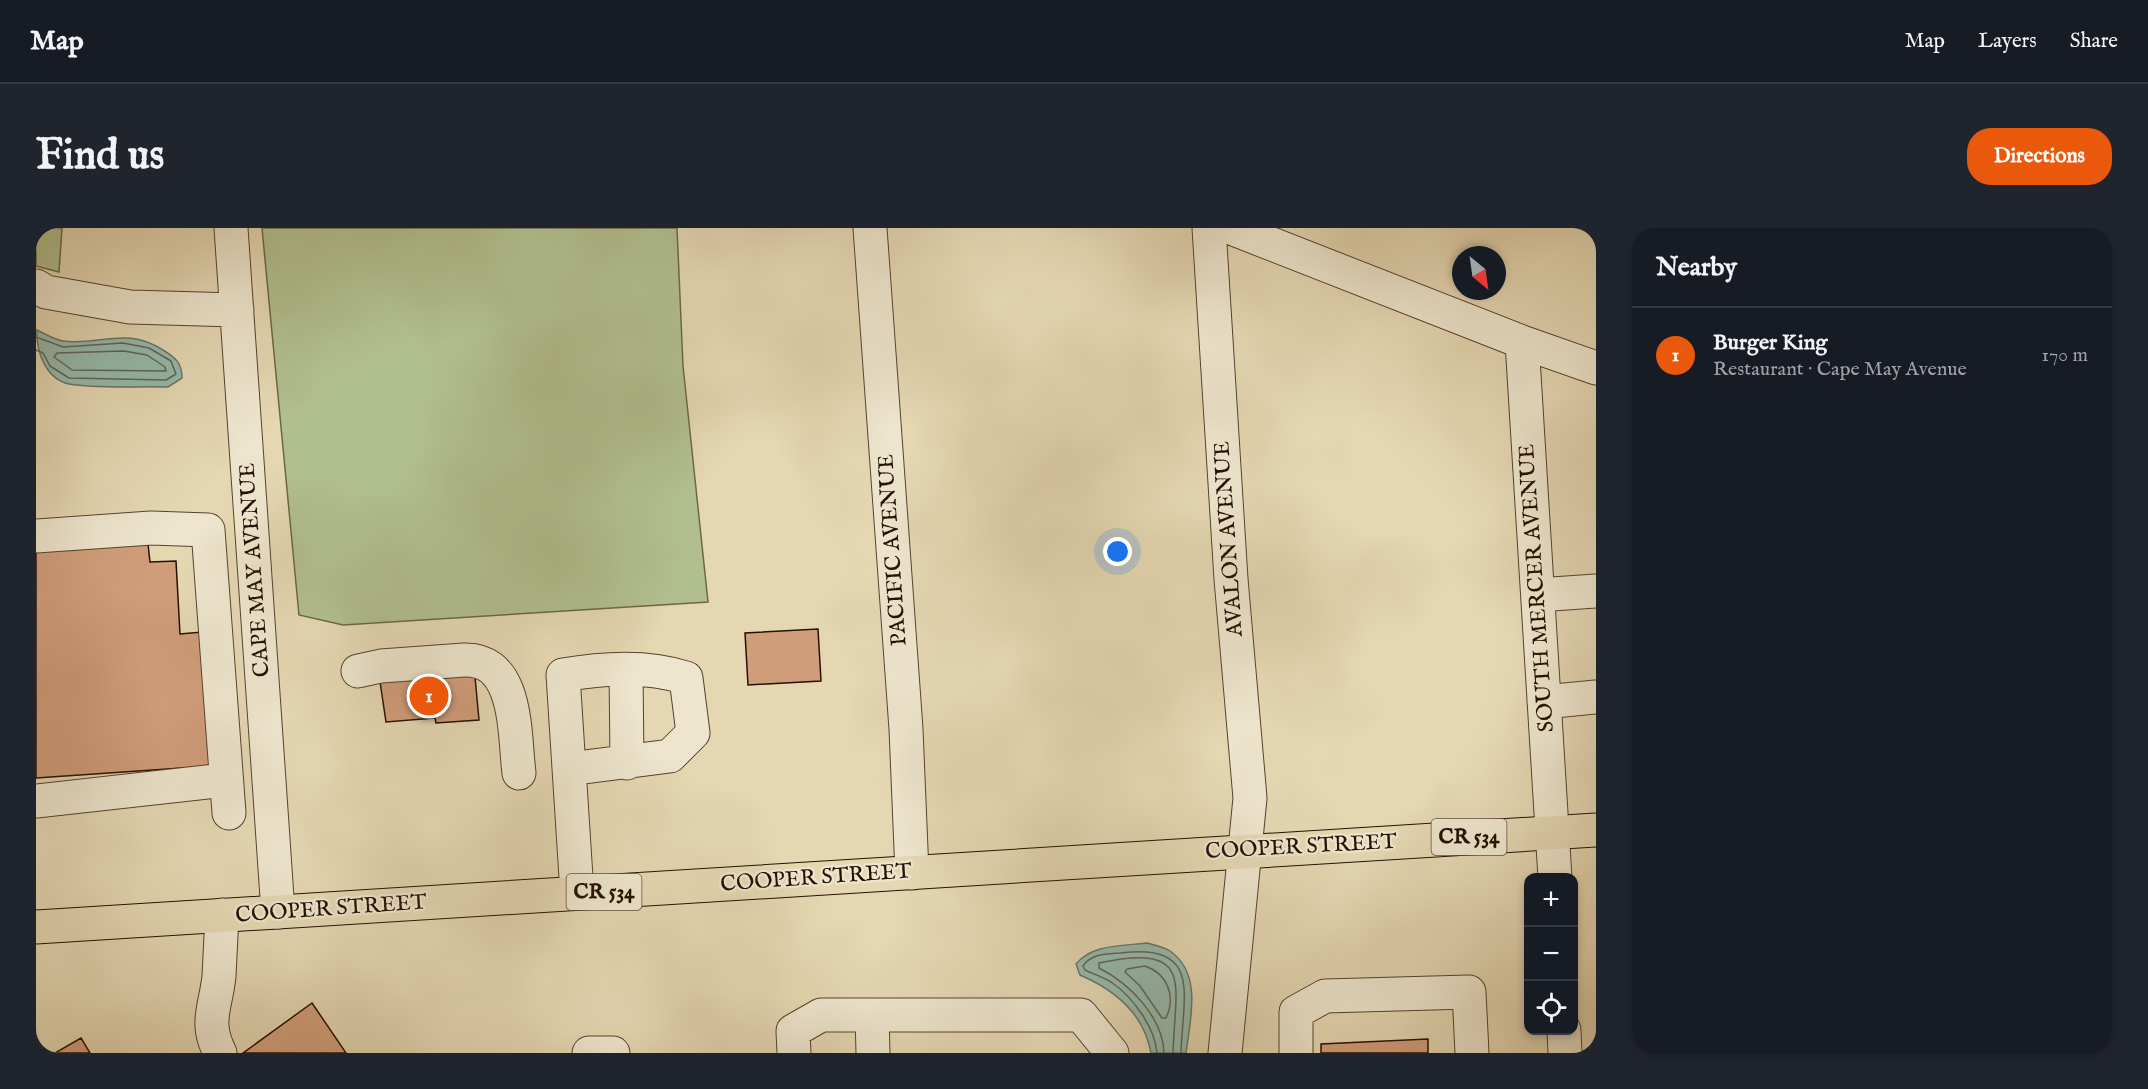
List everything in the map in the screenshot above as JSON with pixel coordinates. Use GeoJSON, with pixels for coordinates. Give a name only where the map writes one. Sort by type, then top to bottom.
{"type":"FeatureCollection","features":[{"type":"Feature","properties":{"kind":"main road","name":"COOPER STREET"},"geometry":{"type":"LineString","coordinates":[[36,927],[1245,850],[1596,830]]}},
{"type":"Feature","properties":{"kind":"main road"},"geometry":{"type":"LineString","coordinates":[[36,951],[84,924]]}},
{"type":"Feature","properties":{"kind":"street","name":"CAPE MAY AVENUE"},"geometry":{"type":"LineString","coordinates":[[231,228],[278,912]]}},
{"type":"Feature","properties":{"kind":"street","name":"PACIFIC AVENUE"},"geometry":{"type":"LineString","coordinates":[[870,228],[906,729],[912,873]]}},
{"type":"Feature","properties":{"kind":"street","name":"AVALON AVENUE"},"geometry":{"type":"LineString","coordinates":[[1209,228],[1231,579],[1250,798],[1225,1053]]}},
{"type":"Feature","properties":{"kind":"street"},"geometry":{"type":"LineString","coordinates":[[1231,228],[1522,342],[1596,368]]}},
{"type":"Feature","properties":{"kind":"street"},"geometry":{"type":"LineString","coordinates":[[36,286],[46,292],[130,307],[237,310]]}},
{"type":"Feature","properties":{"kind":"street","name":"SOUTH MERCER AVENUE"},"geometry":{"type":"LineString","coordinates":[[1522,342],[1555,873]]}},
{"type":"Feature","properties":{"kind":"street"},"geometry":{"type":"LineString","coordinates":[[36,536],[151,528],[208,530],[229,813]]}},
{"type":"Feature","properties":{"kind":"street"},"geometry":{"type":"LineString","coordinates":[[1538,595],[1596,591]]}},
{"type":"Feature","properties":{"kind":"street"},"geometry":{"type":"LineString","coordinates":[[358,671],[381,666],[476,659],[488,664],[504,681],[508,691],[519,773]]}},
{"type":"Feature","properties":{"kind":"street"},"geometry":{"type":"LineString","coordinates":[[569,770],[670,756],[693,733],[686,678],[664,671],[594,669],[563,675],[569,770],[577,893]]}},
{"type":"Feature","properties":{"kind":"street"},"geometry":{"type":"LineString","coordinates":[[626,670],[627,763]]}},
{"type":"Feature","properties":{"kind":"street"},"geometry":{"type":"LineString","coordinates":[[1544,702],[1596,697]]}},
{"type":"Feature","properties":{"kind":"street"},"geometry":{"type":"LineString","coordinates":[[36,801],[225,780]]}},
{"type":"Feature","properties":{"kind":"street"},"geometry":{"type":"LineString","coordinates":[[220,1053],[213,1039],[210,1013],[218,979],[222,915]]}},
{"type":"Feature","properties":{"kind":"street"},"geometry":{"type":"LineString","coordinates":[[1296,1053],[1296,1012],[1325,996],[1469,992],[1472,1053]]}},
{"type":"Feature","properties":{"kind":"street"},"geometry":{"type":"LineString","coordinates":[[794,1053],[793,1031],[821,1015],[1081,1015],[1112,1053]]}},
{"type":"Feature","properties":{"kind":"street"},"geometry":{"type":"LineString","coordinates":[[873,1015],[873,1053]]}},
{"type":"Feature","properties":{"kind":"street"},"geometry":{"type":"LineString","coordinates":[[1564,1035],[1565,1053]]}},
{"type":"Feature","properties":{"kind":"street"},"geometry":{"type":"LineString","coordinates":[[589,1053],[613,1053]]}},
{"type":"Feature","properties":{"kind":"green space"},"geometry":{"type":"Polygon","coordinates":[[[36,228],[62,228],[59,272],[36,266],[36,228]]]}},
{"type":"Feature","properties":{"kind":"green space"},"geometry":{"type":"Polygon","coordinates":[[[262,228],[677,228],[683,366],[708,602],[343,625],[299,615],[262,228]]]}},
{"type":"Feature","properties":{"kind":"water"},"geometry":{"type":"Polygon","coordinates":[[[37,330],[63,341],[125,338],[150,343],[175,358],[181,368],[182,378],[168,387],[105,387],[69,384],[54,377],[44,363],[38,347],[37,330]]]}},
{"type":"Feature","properties":{"kind":"water"},"geometry":{"type":"Polygon","coordinates":[[[1147,943],[1170,951],[1187,972],[1192,998],[1186,1053],[1151,1053],[1142,1026],[1135,1015],[1105,988],[1080,975],[1076,964],[1083,957],[1099,949],[1147,943]]]}},
{"type":"Feature","properties":{"kind":"building"},"geometry":{"type":"Polygon","coordinates":[[[148,544],[150,562],[176,561],[180,634],[202,632],[211,766],[36,778],[36,550],[148,544]]]}},
{"type":"Feature","properties":{"kind":"building"},"geometry":{"type":"Polygon","coordinates":[[[818,629],[821,681],[748,685],[745,633],[818,629]]]}},
{"type":"Feature","properties":{"kind":"building"},"geometry":{"type":"Polygon","coordinates":[[[474,666],[479,720],[436,723],[435,718],[386,722],[379,675],[474,666]]]}},
{"type":"Feature","properties":{"kind":"building"},"geometry":{"type":"Polygon","coordinates":[[[312,1003],[346,1053],[243,1053],[312,1003]]]}},
{"type":"Feature","properties":{"kind":"building"},"geometry":{"type":"Polygon","coordinates":[[[81,1038],[90,1053],[55,1053],[81,1038]]]}},
{"type":"Feature","properties":{"kind":"building"},"geometry":{"type":"Polygon","coordinates":[[[1428,1039],[1428,1053],[1321,1053],[1321,1044],[1428,1039]]]}},
{"type":"Feature","properties":{"kind":"place","name":"Burger King"},"geometry":{"type":"Point","coordinates":[429,696]}}]}
